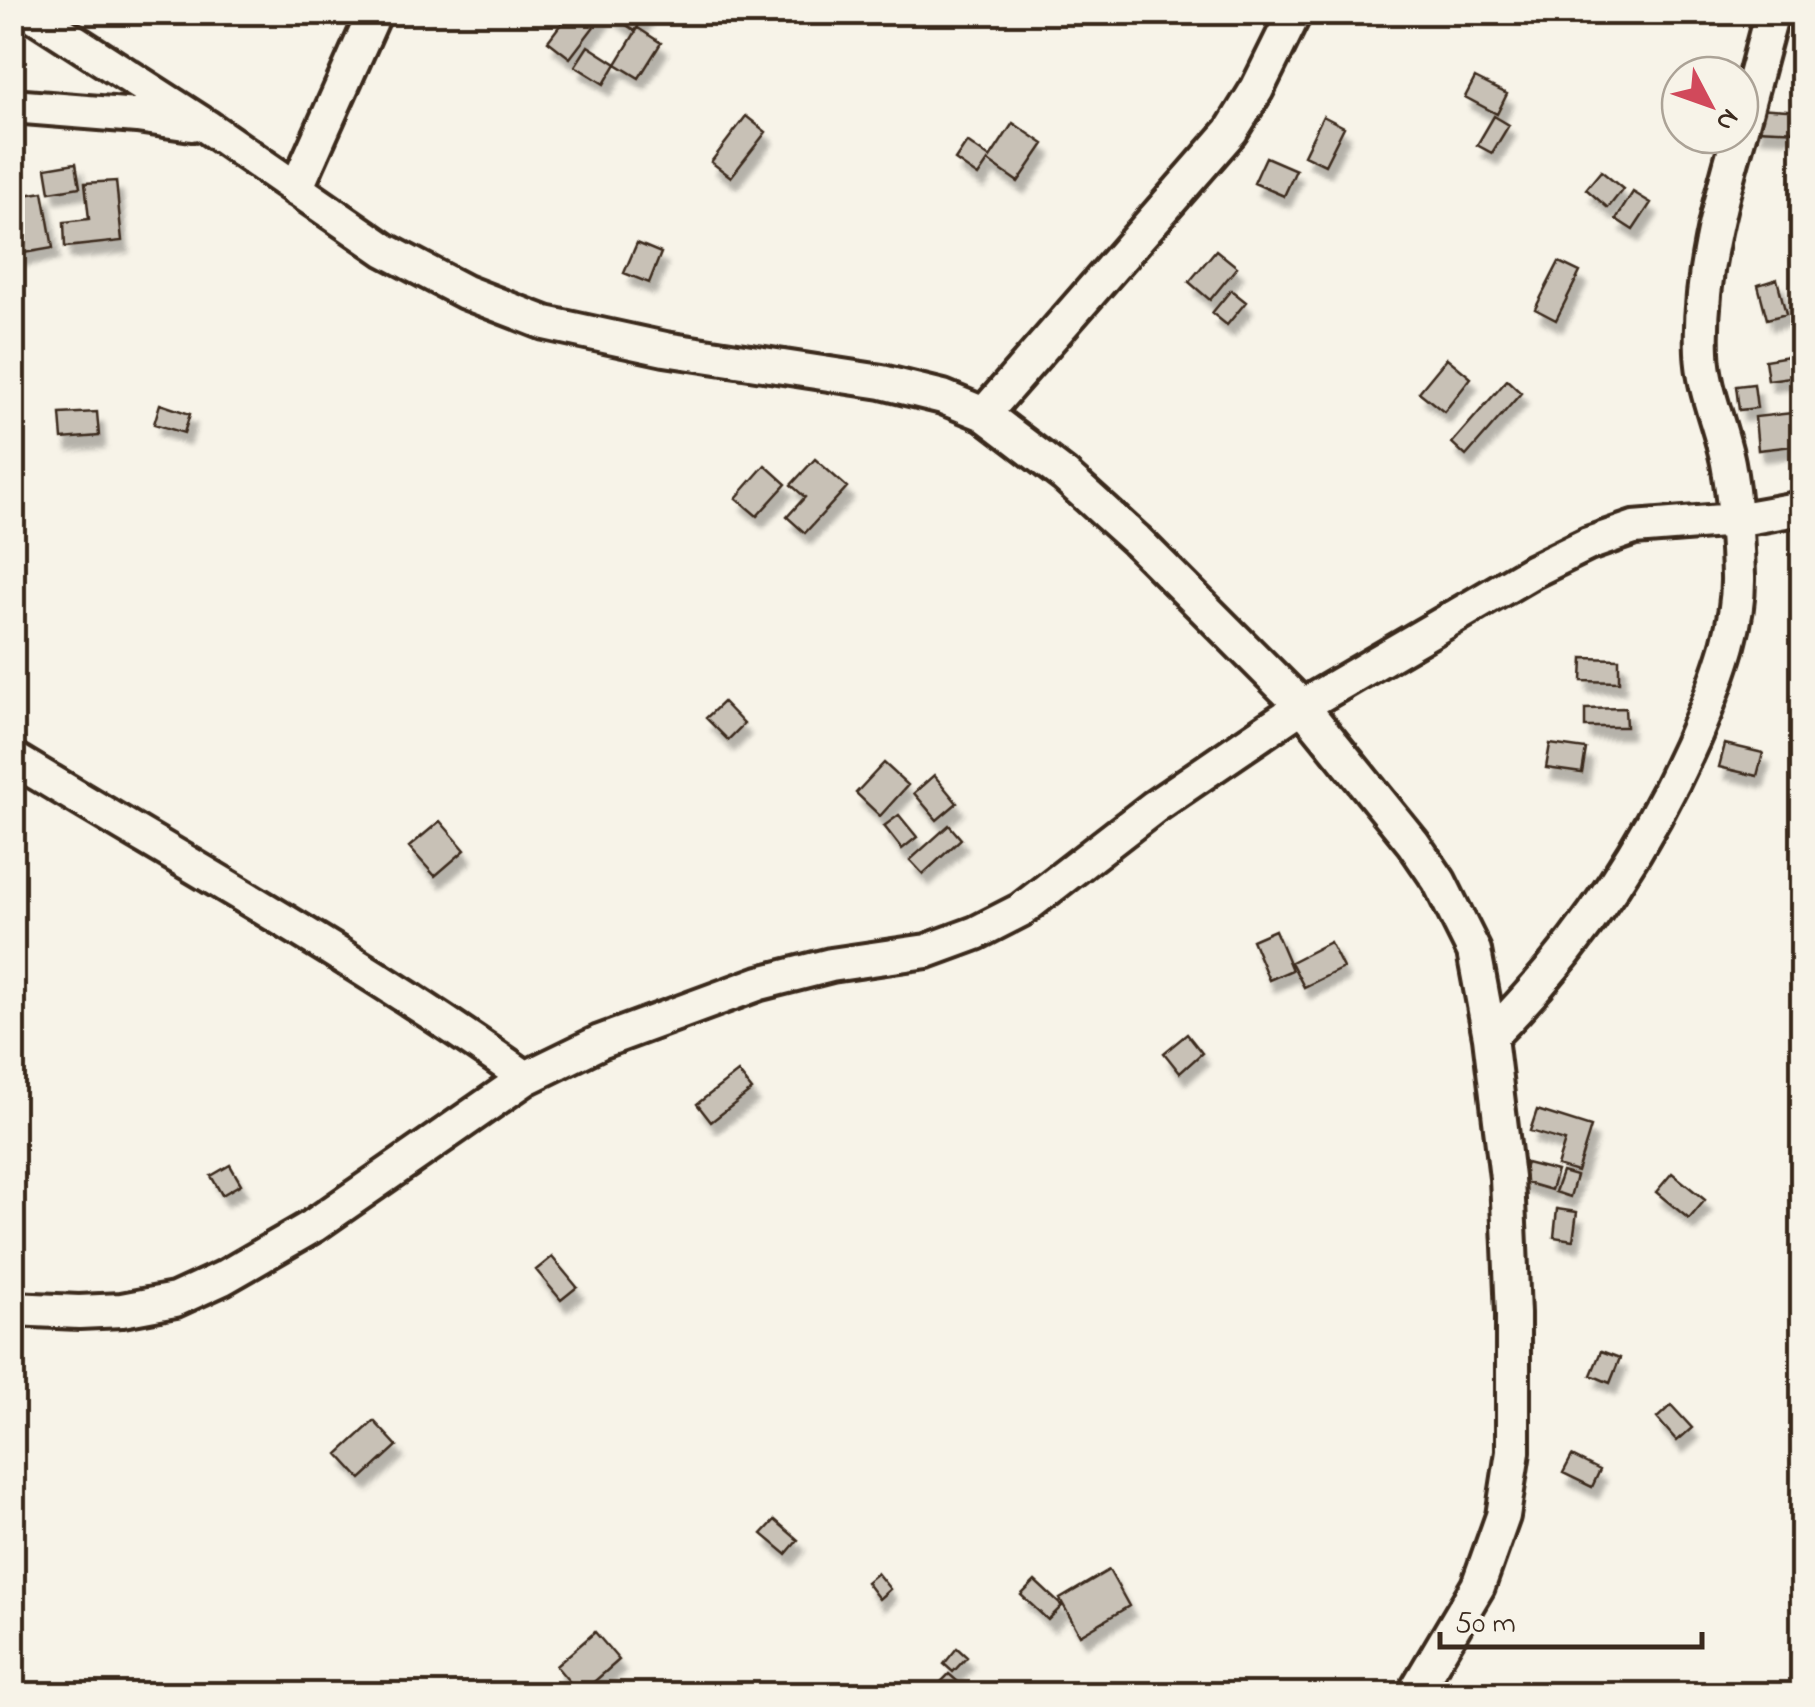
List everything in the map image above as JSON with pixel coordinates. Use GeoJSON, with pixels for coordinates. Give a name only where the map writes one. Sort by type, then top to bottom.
{"type":"FeatureCollection","features":[{"type":"Feature","properties":{"kind":"street"},"geometry":{"type":"LineString","coordinates":[[29,12],[424,273],[545,323],[665,349],[882,382],[943,397],[984,414],[1064,475],[1136,540],[1302,706],[1439,881],[1474,951],[1490,1037],[1507,1178],[1513,1314],[1512,1452],[1503,1516],[1478,1586],[1414,1694]]}},
{"type":"Feature","properties":{"kind":"street"},"geometry":{"type":"LineString","coordinates":[[296,188],[375,12]]}},
{"type":"Feature","properties":{"kind":"street"},"geometry":{"type":"LineString","coordinates":[[984,414],[1231,131],[1257,89],[1295,12]]}},
{"type":"Feature","properties":{"kind":"street"},"geometry":{"type":"LineString","coordinates":[[1755,55],[1762,19]]}},
{"type":"Feature","properties":{"kind":"street"},"geometry":{"type":"LineString","coordinates":[[12,106],[206,126]]}},
{"type":"Feature","properties":{"kind":"street"},"geometry":{"type":"LineString","coordinates":[[1490,1037],[1539,988],[1618,882],[1696,734],[1729,647],[1738,582],[1735,520],[1728,462],[1702,354],[1711,254],[1735,155]]}},
{"type":"Feature","properties":{"kind":"street"},"geometry":{"type":"LineString","coordinates":[[12,1309],[122,1310],[175,1300],[223,1278],[313,1226],[526,1078],[600,1042],[760,983],[831,965],[927,951],[976,933],[1021,910],[1154,807],[1302,706],[1533,571],[1588,544],[1634,528],[1735,520],[1802,508]]}},
{"type":"Feature","properties":{"kind":"street"},"geometry":{"type":"LineString","coordinates":[[12,758],[281,922],[358,962],[526,1078]]}},
{"type":"Feature","properties":{"kind":"building"},"geometry":{"type":"Polygon","coordinates":[[[570,12],[605,12],[570,58],[548,41],[570,12]]]}},
{"type":"Feature","properties":{"kind":"building"},"geometry":{"type":"Polygon","coordinates":[[[608,12],[647,12],[635,31],[608,12]]]}},
{"type":"Feature","properties":{"kind":"building"},"geometry":{"type":"Polygon","coordinates":[[[638,28],[661,43],[639,78],[616,64],[638,28]]]}},
{"type":"Feature","properties":{"kind":"building"},"geometry":{"type":"Polygon","coordinates":[[[588,46],[616,64],[604,84],[575,66],[588,46]]]}},
{"type":"Feature","properties":{"kind":"building"},"geometry":{"type":"Polygon","coordinates":[[[1475,78],[1507,94],[1497,114],[1465,97],[1475,78]]]}},
{"type":"Feature","properties":{"kind":"building"},"geometry":{"type":"Polygon","coordinates":[[[1760,108],[1802,111],[1802,131],[1760,129],[1760,108]]]}},
{"type":"Feature","properties":{"kind":"building"},"geometry":{"type":"Polygon","coordinates":[[[746,116],[766,132],[731,177],[711,162],[746,116]]]}},
{"type":"Feature","properties":{"kind":"building"},"geometry":{"type":"Polygon","coordinates":[[[1323,116],[1344,127],[1325,165],[1304,155],[1323,116]]]}},
{"type":"Feature","properties":{"kind":"building"},"geometry":{"type":"Polygon","coordinates":[[[1494,116],[1509,125],[1492,153],[1477,145],[1494,116]]]}},
{"type":"Feature","properties":{"kind":"building"},"geometry":{"type":"Polygon","coordinates":[[[1013,123],[1044,144],[1018,182],[988,161],[978,176],[955,160],[967,142],[990,158],[1013,123]]]}},
{"type":"Feature","properties":{"kind":"building"},"geometry":{"type":"Polygon","coordinates":[[[1266,157],[1296,170],[1284,196],[1254,183],[1266,157]]]}},
{"type":"Feature","properties":{"kind":"building"},"geometry":{"type":"Polygon","coordinates":[[[76,163],[80,187],[50,192],[46,168],[76,163]]]}},
{"type":"Feature","properties":{"kind":"building"},"geometry":{"type":"Polygon","coordinates":[[[1601,171],[1623,189],[1608,208],[1586,189],[1601,171]]]}},
{"type":"Feature","properties":{"kind":"building"},"geometry":{"type":"Polygon","coordinates":[[[116,181],[122,241],[65,247],[64,222],[89,219],[85,183],[116,181]]]}},
{"type":"Feature","properties":{"kind":"building"},"geometry":{"type":"Polygon","coordinates":[[[43,192],[53,248],[12,255],[12,197],[43,192]]]}},
{"type":"Feature","properties":{"kind":"building"},"geometry":{"type":"Polygon","coordinates":[[[1633,192],[1651,203],[1633,230],[1616,219],[1633,192]]]}},
{"type":"Feature","properties":{"kind":"building"},"geometry":{"type":"Polygon","coordinates":[[[637,243],[661,253],[649,283],[624,273],[637,243]]]}},
{"type":"Feature","properties":{"kind":"building"},"geometry":{"type":"Polygon","coordinates":[[[1216,250],[1237,267],[1210,300],[1189,282],[1216,250]]]}},
{"type":"Feature","properties":{"kind":"building"},"geometry":{"type":"Polygon","coordinates":[[[1559,262],[1580,272],[1556,320],[1535,309],[1559,262]]]}},
{"type":"Feature","properties":{"kind":"building"},"geometry":{"type":"Polygon","coordinates":[[[1777,279],[1786,314],[1767,319],[1758,285],[1777,279]]]}},
{"type":"Feature","properties":{"kind":"building"},"geometry":{"type":"Polygon","coordinates":[[[1231,290],[1246,302],[1227,325],[1212,313],[1231,290]]]}},
{"type":"Feature","properties":{"kind":"building"},"geometry":{"type":"Polygon","coordinates":[[[1795,355],[1798,376],[1768,380],[1765,360],[1795,355]]]}},
{"type":"Feature","properties":{"kind":"building"},"geometry":{"type":"Polygon","coordinates":[[[1447,358],[1471,378],[1444,412],[1419,392],[1447,358]]]}},
{"type":"Feature","properties":{"kind":"building"},"geometry":{"type":"Polygon","coordinates":[[[1507,380],[1521,393],[1466,456],[1452,443],[1507,380]]]}},
{"type":"Feature","properties":{"kind":"building"},"geometry":{"type":"Polygon","coordinates":[[[1754,384],[1757,408],[1739,410],[1736,386],[1754,384]]]}},
{"type":"Feature","properties":{"kind":"building"},"geometry":{"type":"Polygon","coordinates":[[[160,404],[190,414],[184,433],[154,424],[160,404]]]}},
{"type":"Feature","properties":{"kind":"building"},"geometry":{"type":"Polygon","coordinates":[[[97,412],[99,436],[62,439],[60,414],[97,412]]]}},
{"type":"Feature","properties":{"kind":"building"},"geometry":{"type":"Polygon","coordinates":[[[1802,412],[1802,445],[1758,450],[1755,417],[1802,412]]]}},
{"type":"Feature","properties":{"kind":"building"},"geometry":{"type":"Polygon","coordinates":[[[815,459],[847,487],[805,533],[787,517],[805,497],[791,485],[815,459]]]}},
{"type":"Feature","properties":{"kind":"building"},"geometry":{"type":"Polygon","coordinates":[[[765,465],[786,484],[757,516],[736,498],[765,465]]]}},
{"type":"Feature","properties":{"kind":"building"},"geometry":{"type":"Polygon","coordinates":[[[1583,658],[1619,659],[1619,682],[1582,681],[1583,658]]]}},
{"type":"Feature","properties":{"kind":"building"},"geometry":{"type":"Polygon","coordinates":[[[723,702],[744,724],[728,740],[706,718],[723,702]]]}},
{"type":"Feature","properties":{"kind":"building"},"geometry":{"type":"Polygon","coordinates":[[[1625,708],[1626,727],[1585,727],[1585,709],[1625,708]]]}},
{"type":"Feature","properties":{"kind":"building"},"geometry":{"type":"Polygon","coordinates":[[[1550,744],[1586,749],[1582,773],[1546,768],[1550,744]]]}},
{"type":"Feature","properties":{"kind":"building"},"geometry":{"type":"Polygon","coordinates":[[[1725,744],[1763,753],[1757,776],[1719,767],[1725,744]]]}},
{"type":"Feature","properties":{"kind":"building"},"geometry":{"type":"Polygon","coordinates":[[[884,763],[908,785],[880,816],[856,793],[884,763]]]}},
{"type":"Feature","properties":{"kind":"building"},"geometry":{"type":"Polygon","coordinates":[[[934,775],[957,803],[937,820],[914,793],[934,775]]]}},
{"type":"Feature","properties":{"kind":"building"},"geometry":{"type":"Polygon","coordinates":[[[899,815],[917,837],[902,849],[884,826],[899,815]]]}},
{"type":"Feature","properties":{"kind":"building"},"geometry":{"type":"Polygon","coordinates":[[[440,821],[465,850],[435,876],[409,847],[440,821]]]}},
{"type":"Feature","properties":{"kind":"building"},"geometry":{"type":"Polygon","coordinates":[[[949,825],[961,839],[923,874],[910,860],[949,825]]]}},
{"type":"Feature","properties":{"kind":"building"},"geometry":{"type":"Polygon","coordinates":[[[1275,930],[1292,970],[1269,980],[1252,940],[1275,930]]]}},
{"type":"Feature","properties":{"kind":"building"},"geometry":{"type":"Polygon","coordinates":[[[1330,942],[1343,968],[1304,987],[1291,962],[1330,942]]]}},
{"type":"Feature","properties":{"kind":"building"},"geometry":{"type":"Polygon","coordinates":[[[1187,1034],[1202,1053],[1180,1073],[1164,1053],[1187,1034]]]}},
{"type":"Feature","properties":{"kind":"building"},"geometry":{"type":"Polygon","coordinates":[[[738,1072],[752,1090],[711,1122],[697,1104],[738,1072]]]}},
{"type":"Feature","properties":{"kind":"building"},"geometry":{"type":"Polygon","coordinates":[[[1537,1110],[1591,1127],[1577,1172],[1557,1166],[1565,1141],[1530,1131],[1537,1110]]]}},
{"type":"Feature","properties":{"kind":"building"},"geometry":{"type":"Polygon","coordinates":[[[1526,1163],[1557,1171],[1551,1190],[1520,1181],[1526,1163]]]}},
{"type":"Feature","properties":{"kind":"building"},"geometry":{"type":"Polygon","coordinates":[[[230,1165],[241,1184],[222,1195],[211,1176],[230,1165]]]}},
{"type":"Feature","properties":{"kind":"building"},"geometry":{"type":"Polygon","coordinates":[[[1562,1172],[1576,1176],[1570,1197],[1555,1192],[1562,1172]]]}},
{"type":"Feature","properties":{"kind":"building"},"geometry":{"type":"Polygon","coordinates":[[[1672,1173],[1705,1200],[1689,1219],[1656,1192],[1672,1173]]]}},
{"type":"Feature","properties":{"kind":"building"},"geometry":{"type":"Polygon","coordinates":[[[1557,1209],[1577,1212],[1573,1240],[1554,1237],[1557,1209]]]}},
{"type":"Feature","properties":{"kind":"building"},"geometry":{"type":"Polygon","coordinates":[[[552,1257],[577,1287],[561,1300],[536,1270],[552,1257]]]}},
{"type":"Feature","properties":{"kind":"building"},"geometry":{"type":"Polygon","coordinates":[[[1601,1351],[1620,1358],[1610,1383],[1591,1375],[1601,1351]]]}},
{"type":"Feature","properties":{"kind":"building"},"geometry":{"type":"Polygon","coordinates":[[[1671,1405],[1692,1428],[1677,1441],[1657,1418],[1671,1405]]]}},
{"type":"Feature","properties":{"kind":"building"},"geometry":{"type":"Polygon","coordinates":[[[374,1421],[397,1446],[361,1479],[338,1454],[374,1421]]]}},
{"type":"Feature","properties":{"kind":"building"},"geometry":{"type":"Polygon","coordinates":[[[1572,1456],[1600,1470],[1592,1487],[1563,1473],[1572,1456]]]}},
{"type":"Feature","properties":{"kind":"building"},"geometry":{"type":"Polygon","coordinates":[[[775,1520],[798,1540],[786,1554],[762,1534],[775,1520]]]}},
{"type":"Feature","properties":{"kind":"building"},"geometry":{"type":"Polygon","coordinates":[[[1109,1570],[1129,1606],[1080,1635],[1060,1599],[1109,1570]]]}},
{"type":"Feature","properties":{"kind":"building"},"geometry":{"type":"Polygon","coordinates":[[[877,1573],[890,1589],[879,1599],[866,1582],[877,1573]]]}},
{"type":"Feature","properties":{"kind":"building"},"geometry":{"type":"Polygon","coordinates":[[[1035,1581],[1062,1606],[1048,1620],[1021,1595],[1035,1581]]]}},
{"type":"Feature","properties":{"kind":"building"},"geometry":{"type":"Polygon","coordinates":[[[595,1632],[619,1660],[580,1694],[556,1666],[595,1632]]]}},
{"type":"Feature","properties":{"kind":"building"},"geometry":{"type":"Polygon","coordinates":[[[957,1648],[967,1657],[953,1672],[944,1664],[957,1648]]]}},
{"type":"Feature","properties":{"kind":"building"},"geometry":{"type":"Polygon","coordinates":[[[949,1674],[972,1694],[946,1694],[937,1686],[949,1674]]]}}]}
